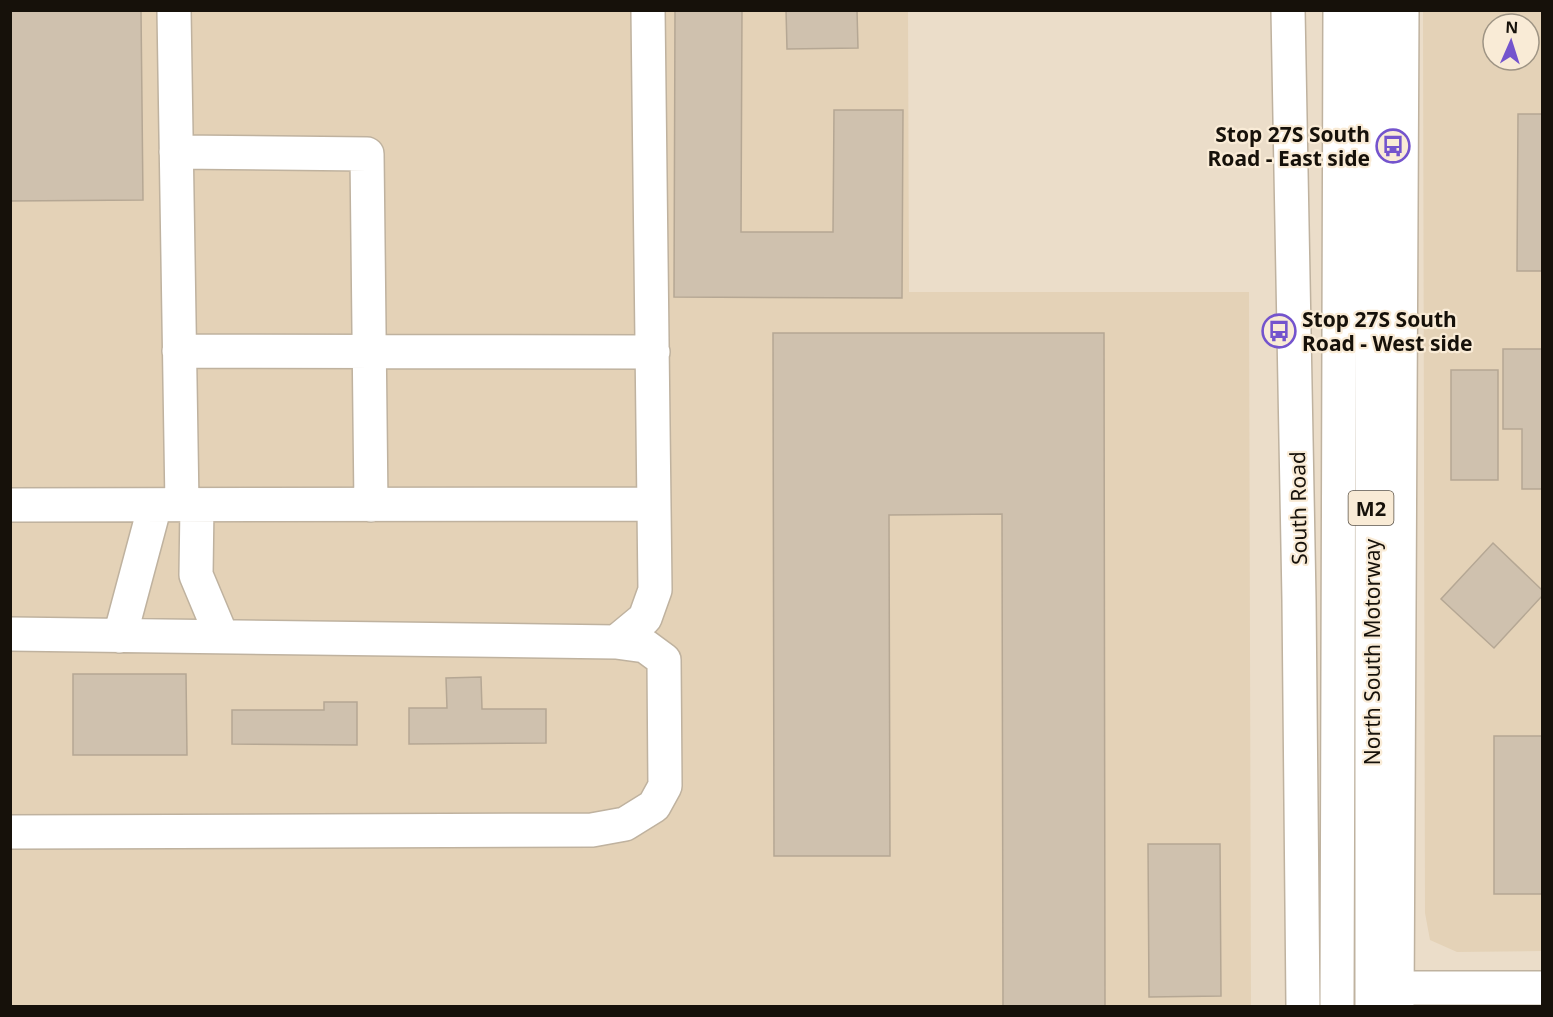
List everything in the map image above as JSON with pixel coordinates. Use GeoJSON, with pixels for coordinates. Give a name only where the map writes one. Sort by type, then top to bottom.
{"type":"FeatureCollection","features":[{"type":"Feature","properties":{"kind":"main road"},"geometry":{"type":"LineString","coordinates":[[174,10],[179,351],[178,505],[196,575],[222,637]]}},
{"type":"Feature","properties":{"kind":"main road"},"geometry":{"type":"LineString","coordinates":[[10,832],[592,830],[625,824],[654,806],[665,786],[664,660],[655,590],[648,10]]}},
{"type":"Feature","properties":{"kind":"main road","name":"South Road"},"geometry":{"type":"LineString","coordinates":[[1288,10],[1299,588],[1303,1006]]}},
{"type":"Feature","properties":{"kind":"main road","name":"North South Motorway"},"geometry":{"type":"LineString","coordinates":[[1337,1006],[1340,10]]}},
{"type":"Feature","properties":{"kind":"main road","name":"North South Motorway"},"geometry":{"type":"LineString","coordinates":[[1372,10],[1389,1000]]}},
{"type":"Feature","properties":{"kind":"main road"},"geometry":{"type":"LineString","coordinates":[[1402,10],[1389,1000],[1542,988]]}},
{"type":"Feature","properties":{"kind":"main road"},"geometry":{"type":"LineString","coordinates":[[176,152],[367,154],[370,505]]}},
{"type":"Feature","properties":{"kind":"main road"},"geometry":{"type":"LineString","coordinates":[[179,351],[653,352]]}},
{"type":"Feature","properties":{"kind":"main road"},"geometry":{"type":"LineString","coordinates":[[10,505],[654,504]]}},
{"type":"Feature","properties":{"kind":"main road"},"geometry":{"type":"LineString","coordinates":[[120,636],[178,505]]}},
{"type":"Feature","properties":{"kind":"main road"},"geometry":{"type":"LineString","coordinates":[[615,642],[645,618],[655,590]]}},
{"type":"Feature","properties":{"kind":"main road"},"geometry":{"type":"LineString","coordinates":[[10,634],[615,642],[645,646],[664,660]]}},
{"type":"Feature","properties":{"kind":"shaded area"},"geometry":{"type":"Polygon","coordinates":[[[10,11],[908,11],[909,292],[1249,292],[1251,1006],[11,1006],[10,11]]]}},
{"type":"Feature","properties":{"kind":"shaded area"},"geometry":{"type":"Polygon","coordinates":[[[1423,11],[1542,11],[1542,951],[1457,952],[1430,940],[1425,913],[1423,11]]]}},
{"type":"Feature","properties":{"kind":"building"},"geometry":{"type":"Polygon","coordinates":[[[10,10],[141,10],[143,200],[10,201],[10,10]]]}},
{"type":"Feature","properties":{"kind":"building"},"geometry":{"type":"Polygon","coordinates":[[[675,10],[742,10],[741,232],[833,232],[834,110],[903,110],[902,298],[674,297],[675,10]]]}},
{"type":"Feature","properties":{"kind":"building"},"geometry":{"type":"Polygon","coordinates":[[[786,10],[857,10],[858,48],[787,49],[786,10]]]}},
{"type":"Feature","properties":{"kind":"building"},"geometry":{"type":"Polygon","coordinates":[[[1518,114],[1542,114],[1542,271],[1517,271],[1518,114]]]}},
{"type":"Feature","properties":{"kind":"building"},"geometry":{"type":"Polygon","coordinates":[[[773,333],[1104,333],[1105,1006],[1003,1006],[1002,514],[889,515],[890,856],[774,856],[773,333]]]}},
{"type":"Feature","properties":{"kind":"building"},"geometry":{"type":"Polygon","coordinates":[[[1503,349],[1542,349],[1542,489],[1522,489],[1522,429],[1503,429],[1503,349]]]}},
{"type":"Feature","properties":{"kind":"building"},"geometry":{"type":"Polygon","coordinates":[[[1451,370],[1498,370],[1498,480],[1451,480],[1451,370]]]}},
{"type":"Feature","properties":{"kind":"building"},"geometry":{"type":"Polygon","coordinates":[[[1493,543],[1542,590],[1542,596],[1494,648],[1441,599],[1493,543]]]}},
{"type":"Feature","properties":{"kind":"building"},"geometry":{"type":"Polygon","coordinates":[[[73,674],[186,674],[187,755],[73,755],[73,674]]]}},
{"type":"Feature","properties":{"kind":"building"},"geometry":{"type":"Polygon","coordinates":[[[481,677],[482,709],[546,709],[546,743],[409,744],[409,708],[447,708],[446,678],[481,677]]]}},
{"type":"Feature","properties":{"kind":"building"},"geometry":{"type":"Polygon","coordinates":[[[324,702],[357,702],[357,745],[232,744],[232,710],[324,710],[324,702]]]}},
{"type":"Feature","properties":{"kind":"building"},"geometry":{"type":"Polygon","coordinates":[[[1494,736],[1542,736],[1542,894],[1494,894],[1494,736]]]}},
{"type":"Feature","properties":{"kind":"building"},"geometry":{"type":"Polygon","coordinates":[[[1148,844],[1220,844],[1221,996],[1149,997],[1148,844]]]}},
{"type":"Feature","properties":{"kind":"place","name":"Stop 27S South Road - East side"},"geometry":{"type":"Point","coordinates":[1393,146]}},
{"type":"Feature","properties":{"kind":"place","name":"Stop 27S South Road - West side"},"geometry":{"type":"Point","coordinates":[1279,331]}}]}
